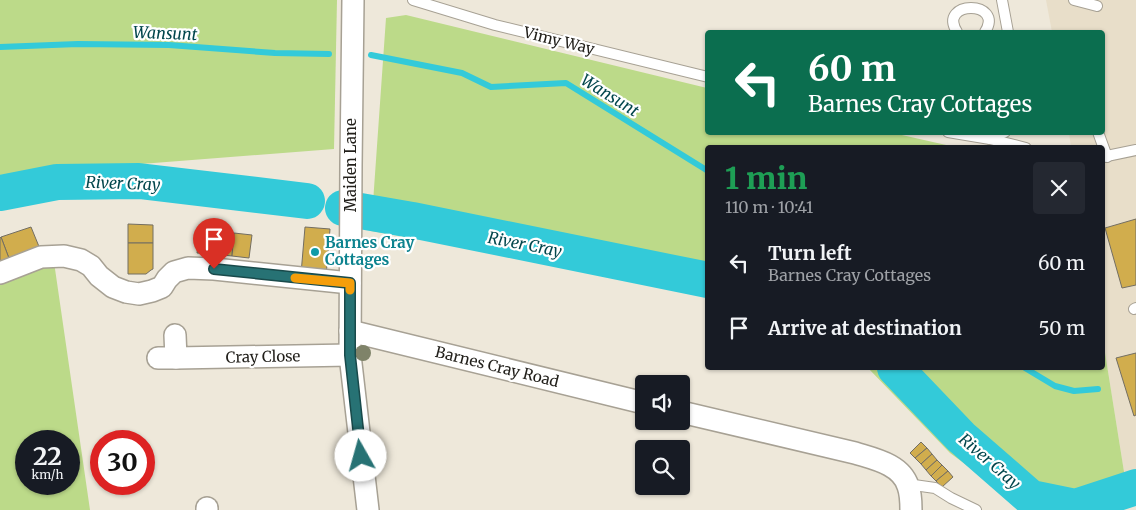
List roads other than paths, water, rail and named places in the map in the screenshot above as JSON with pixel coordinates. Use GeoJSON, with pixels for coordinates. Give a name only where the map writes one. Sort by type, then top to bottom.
{"type":"FeatureCollection","features":[{"type":"Feature","properties":{"kind":"street","name":"Maiden Lane"},"geometry":{"type":"LineString","coordinates":[[353,0],[350,355],[368,510]]}},
{"type":"Feature","properties":{"kind":"street"},"geometry":{"type":"LineString","coordinates":[[0,273],[41,257],[64,256],[81,260],[91,266],[99,276],[113,287],[139,294],[162,287],[174,272],[188,268],[350,283]]}},
{"type":"Feature","properties":{"kind":"street","name":"Barnes Cray Road"},"geometry":{"type":"LineString","coordinates":[[350,331],[635,401]]}},
{"type":"Feature","properties":{"kind":"street","name":"Cray Close"},"geometry":{"type":"LineString","coordinates":[[175,335],[167,358],[350,355]]}},
{"type":"Feature","properties":{"kind":"street"},"geometry":{"type":"LineString","coordinates":[[690,414],[855,453],[881,461],[898,472],[908,484],[911,510]]}},
{"type":"Feature","properties":{"kind":"lane","name":"Vimy Way"},"geometry":{"type":"LineString","coordinates":[[413,0],[494,25],[705,77]]}},
{"type":"Feature","properties":{"kind":"lane"},"geometry":{"type":"LineString","coordinates":[[1002,0],[1008,30]]}},
{"type":"Feature","properties":{"kind":"lane"},"geometry":{"type":"LineString","coordinates":[[1074,0],[1097,6]]}},
{"type":"Feature","properties":{"kind":"lane"},"geometry":{"type":"LineString","coordinates":[[956,30],[953,20],[955,15],[962,6],[968,4],[974,4],[984,10],[989,21],[986,30]]}},
{"type":"Feature","properties":{"kind":"lane"},"geometry":{"type":"LineString","coordinates":[[964,135],[1012,145]]}},
{"type":"Feature","properties":{"kind":"lane"},"geometry":{"type":"LineString","coordinates":[[990,140],[1000,135]]}},
{"type":"Feature","properties":{"kind":"lane"},"geometry":{"type":"LineString","coordinates":[[1105,157],[1136,150]]}},
{"type":"Feature","properties":{"kind":"lane"},"geometry":{"type":"LineString","coordinates":[[908,484],[935,488],[976,510]]}},
{"type":"Feature","properties":{"kind":"waterway","name":"Wansunt"},"geometry":{"type":"LineString","coordinates":[[0,47],[78,44],[169,45],[275,53],[329,54]]}},
{"type":"Feature","properties":{"kind":"waterway","name":"Wansunt"},"geometry":{"type":"LineString","coordinates":[[371,55],[462,73],[491,87],[566,83],[705,169]]}},
{"type":"Feature","properties":{"kind":"waterway","name":"River Cray"},"geometry":{"type":"LineString","coordinates":[[0,193],[57,182],[139,181],[307,201]]}},
{"type":"Feature","properties":{"kind":"waterway","name":"River Cray"},"geometry":{"type":"LineString","coordinates":[[343,208],[412,220],[705,279]]}},
{"type":"Feature","properties":{"kind":"waterway","name":"River Cray"},"geometry":{"type":"LineString","coordinates":[[897,370],[961,437],[1031,498],[1075,507],[1136,487]]}},
{"type":"Feature","properties":{"kind":"waterway","name":"Wansunt"},"geometry":{"type":"LineString","coordinates":[[1028,370],[1055,386],[1074,391],[1098,389]]}},
{"type":"Feature","properties":{"kind":"place","name":"Barnes Cray Cottages"},"geometry":{"type":"Point","coordinates":[315,252]}}]}
